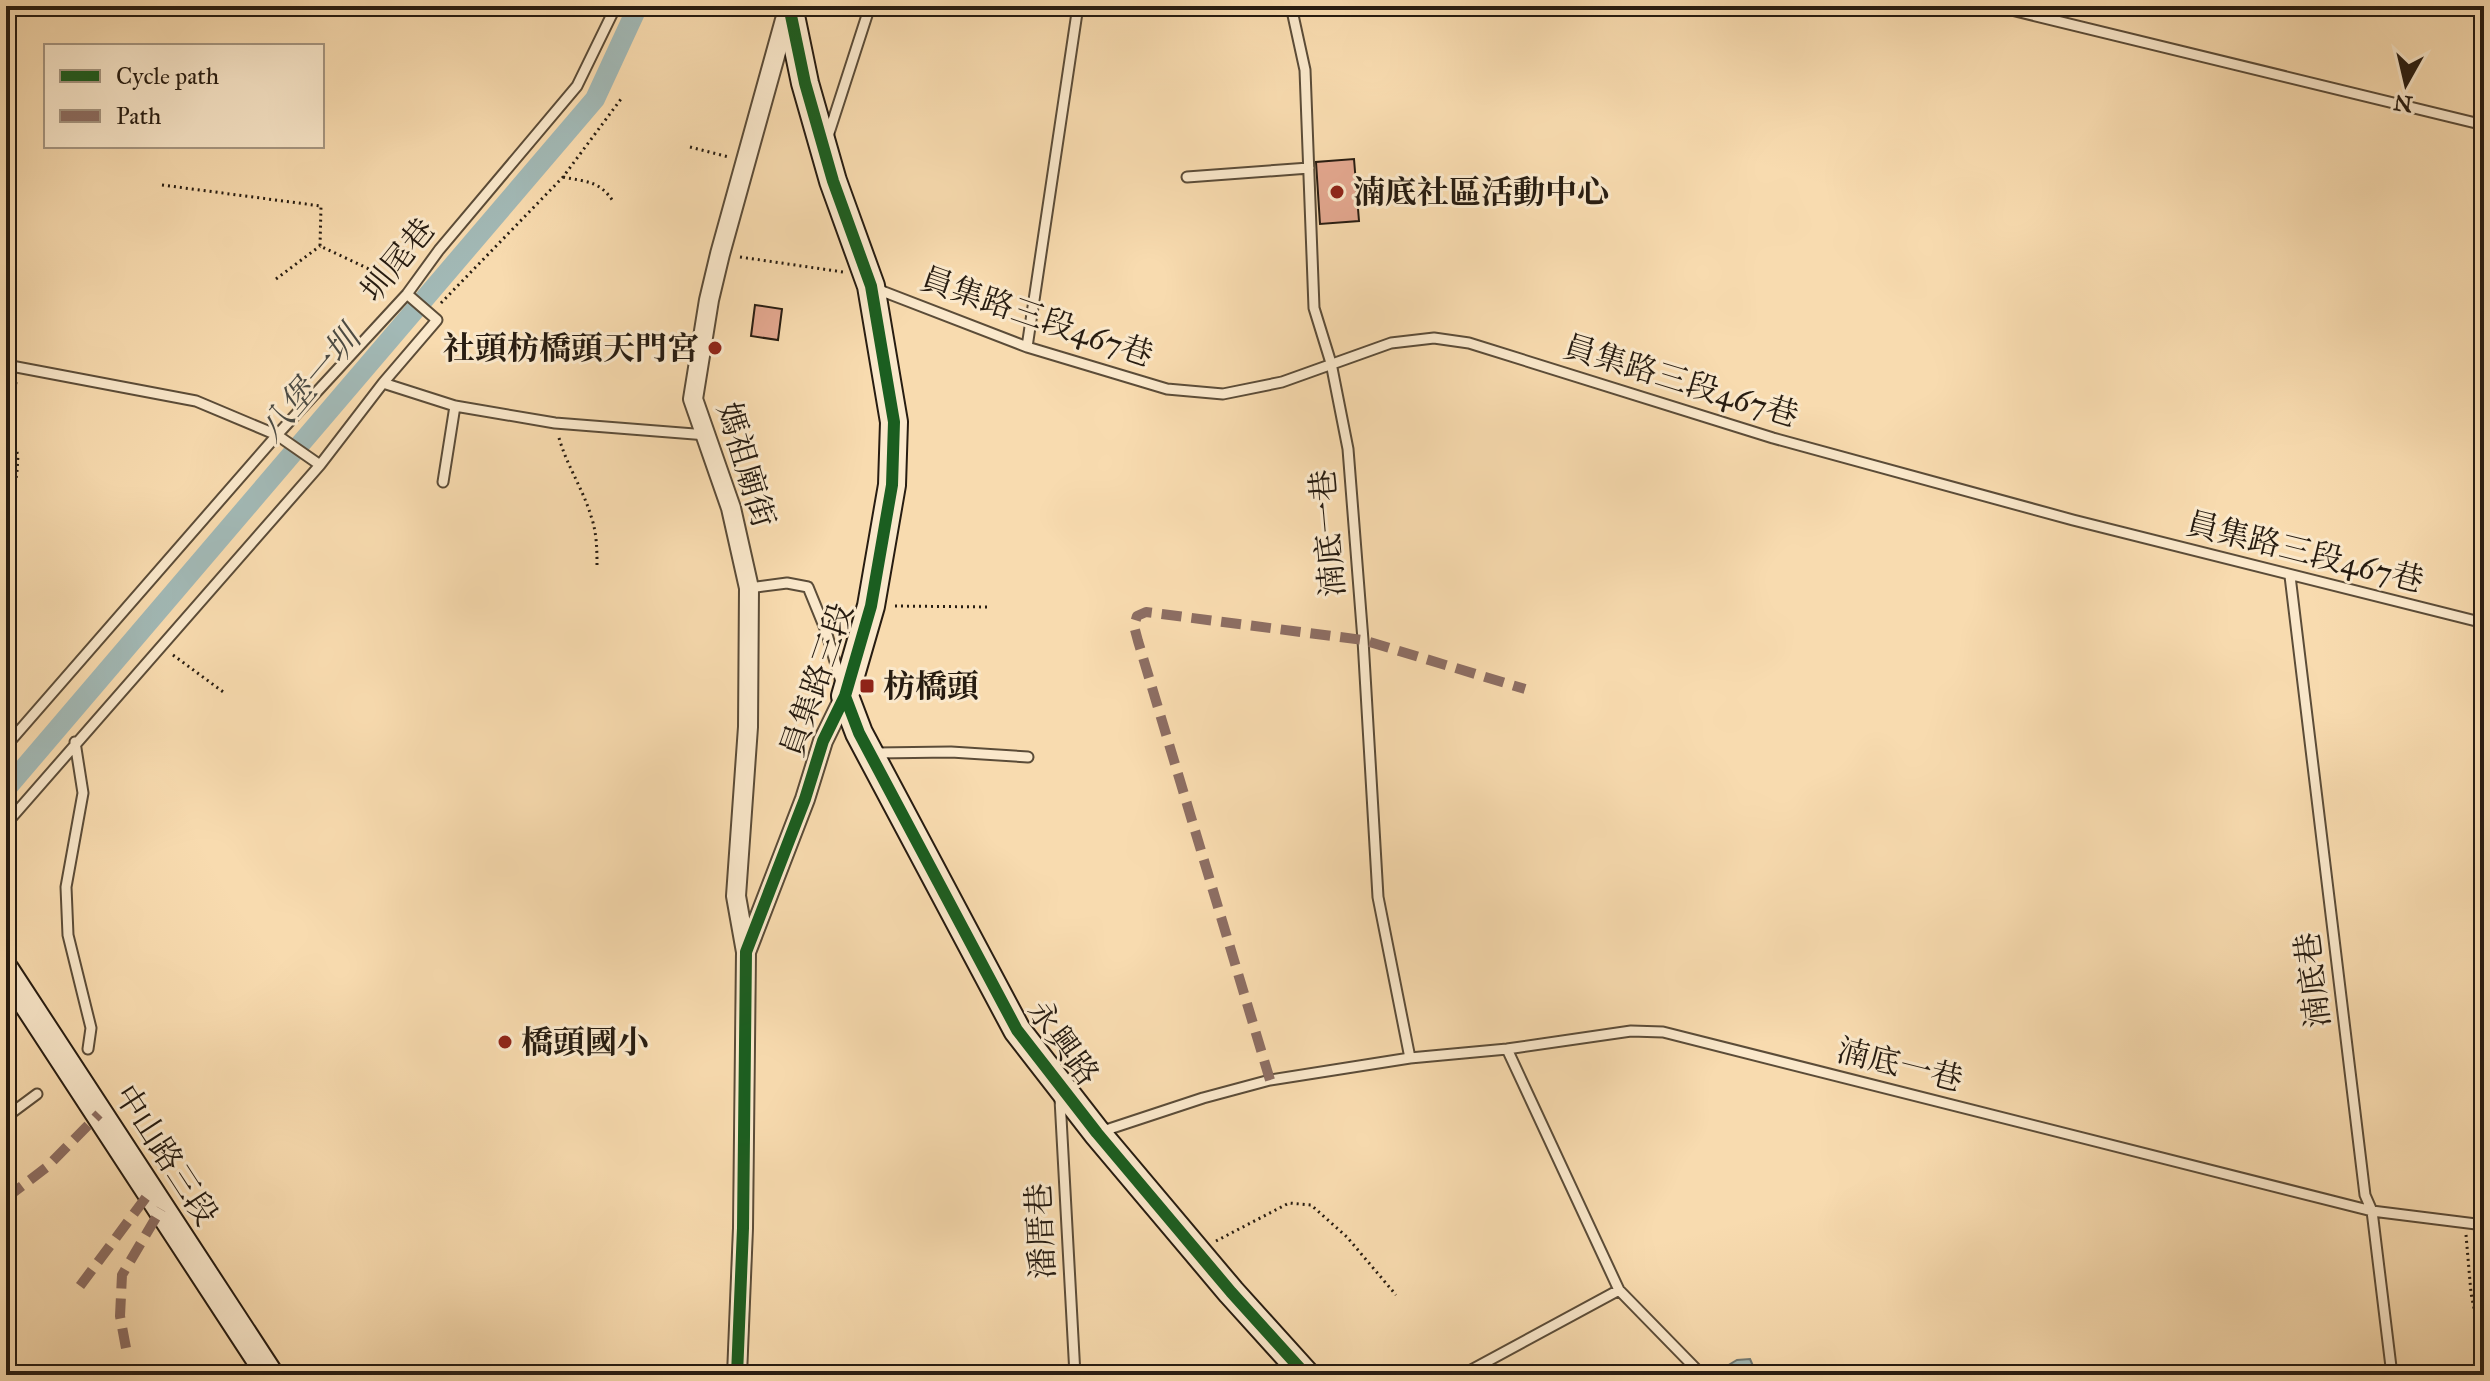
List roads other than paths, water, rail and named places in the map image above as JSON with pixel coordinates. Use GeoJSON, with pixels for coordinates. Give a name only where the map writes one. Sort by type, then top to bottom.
{"type":"FeatureCollection","features":[{"type":"Feature","properties":{"kind":"street","name":"員集路三段"},"geometry":{"type":"LineString","coordinates":[[737,1375],[743,1228],[746,952],[805,799],[823,741],[845,696],[871,606],[892,485],[894,422],[871,286],[824,148],[805,83],[788,6]]}},
{"type":"Feature","properties":{"kind":"street","name":"媽祖廟街"},"geometry":{"type":"LineString","coordinates":[[746,952],[736,896],[748,727],[749,588],[731,508],[693,399],[720,254],[788,6]]}},
{"type":"Feature","properties":{"kind":"street","name":"永興路"},"geometry":{"type":"LineString","coordinates":[[845,696],[869,753],[1017,1030],[1097,1133],[1306,1375]]}},
{"type":"Feature","properties":{"kind":"street","name":"中山路三段"},"geometry":{"type":"LineString","coordinates":[[6,971],[270,1375]]}},
{"type":"Feature","properties":{"kind":"lane","name":"圳尾巷"},"geometry":{"type":"LineString","coordinates":[[6,746],[277,435],[407,294],[439,250],[577,86],[616,6]]}},
{"type":"Feature","properties":{"kind":"lane"},"geometry":{"type":"LineString","coordinates":[[824,148],[870,6]]}},
{"type":"Feature","properties":{"kind":"lane"},"geometry":{"type":"LineString","coordinates":[[1027,347],[1078,6]]}},
{"type":"Feature","properties":{"kind":"lane","name":"湳底一巷"},"geometry":{"type":"LineString","coordinates":[[1291,6],[1305,70],[1314,308],[1331,363],[1348,449],[1378,897],[1410,1058]]}},
{"type":"Feature","properties":{"kind":"lane"},"geometry":{"type":"LineString","coordinates":[[1995,6],[2484,125]]}},
{"type":"Feature","properties":{"kind":"lane"},"geometry":{"type":"LineString","coordinates":[[1187,177],[1309,168]]}},
{"type":"Feature","properties":{"kind":"lane","name":"員集路三段467巷"},"geometry":{"type":"LineString","coordinates":[[871,286],[1027,347],[1167,389],[1223,394],[1282,382],[1391,343],[1434,338],[1469,343],[1773,438],[2073,520],[2484,623]]}},
{"type":"Feature","properties":{"kind":"lane"},"geometry":{"type":"LineString","coordinates":[[6,824],[320,465],[383,383],[437,320],[407,294]]}},
{"type":"Feature","properties":{"kind":"lane"},"geometry":{"type":"LineString","coordinates":[[6,365],[196,401],[277,435],[320,465]]}},
{"type":"Feature","properties":{"kind":"lane"},"geometry":{"type":"LineString","coordinates":[[383,383],[455,406],[555,423],[707,435]]}},
{"type":"Feature","properties":{"kind":"lane"},"geometry":{"type":"LineString","coordinates":[[443,482],[455,406]]}},
{"type":"Feature","properties":{"kind":"lane","name":"湳底巷"},"geometry":{"type":"LineString","coordinates":[[2290,576],[2365,1195],[2372,1211],[2392,1375]]}},
{"type":"Feature","properties":{"kind":"lane"},"geometry":{"type":"LineString","coordinates":[[749,588],[787,583],[808,587],[826,631],[845,696]]}},
{"type":"Feature","properties":{"kind":"lane"},"geometry":{"type":"LineString","coordinates":[[75,742],[83,793],[66,887],[68,935],[91,1028],[88,1049]]}},
{"type":"Feature","properties":{"kind":"lane"},"geometry":{"type":"LineString","coordinates":[[869,753],[951,752],[1028,757]]}},
{"type":"Feature","properties":{"kind":"lane","name":"湳底一巷"},"geometry":{"type":"LineString","coordinates":[[1097,1133],[1203,1098],[1270,1080],[1410,1058],[1507,1049],[1631,1031],[1663,1032],[2372,1211],[2484,1225]]}},
{"type":"Feature","properties":{"kind":"lane"},"geometry":{"type":"LineString","coordinates":[[1507,1049],[1619,1290],[1702,1375]]}},
{"type":"Feature","properties":{"kind":"lane","name":"潘厝巷"},"geometry":{"type":"LineString","coordinates":[[1060,1085],[1075,1375]]}},
{"type":"Feature","properties":{"kind":"lane"},"geometry":{"type":"LineString","coordinates":[[6,1117],[37,1094]]}},
{"type":"Feature","properties":{"kind":"lane"},"geometry":{"type":"LineString","coordinates":[[1462,1375],[1619,1290]]}},
{"type":"Feature","properties":{"kind":"water"},"geometry":{"type":"Polygon","coordinates":[[[1750,1359],[1757,1375],[1712,1375],[1737,1360],[1750,1359]]]}},
{"type":"Feature","properties":{"kind":"waterway","name":"八堡一圳"},"geometry":{"type":"LineString","coordinates":[[6,789],[595,99],[638,6]]}},
{"type":"Feature","properties":{"kind":"place","name":"湳底社區活動中心"},"geometry":{"type":"Point","coordinates":[1337,192]}},
{"type":"Feature","properties":{"kind":"place","name":"社頭枋橋頭天門宮"},"geometry":{"type":"Point","coordinates":[715,348]}},
{"type":"Feature","properties":{"kind":"place","name":"枋橋頭"},"geometry":{"type":"Point","coordinates":[867,686]}},
{"type":"Feature","properties":{"kind":"place","name":"橋頭國小"},"geometry":{"type":"Point","coordinates":[505,1042]}}]}
